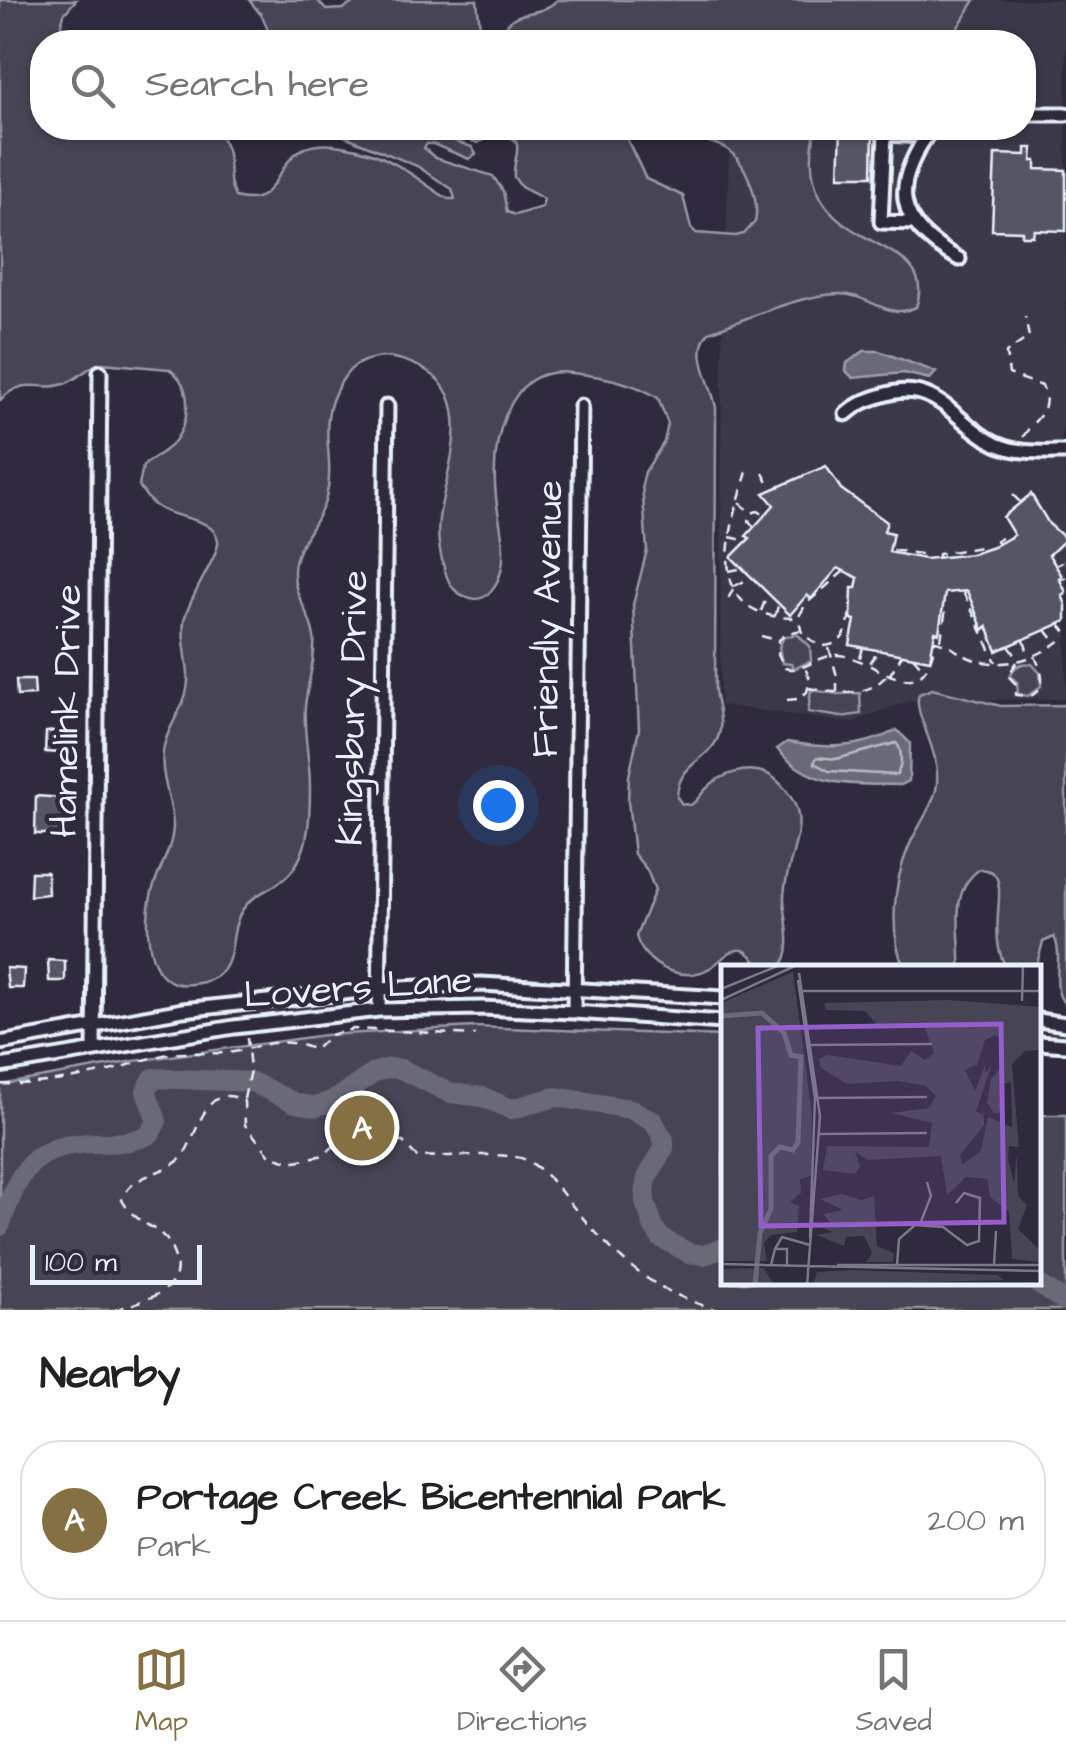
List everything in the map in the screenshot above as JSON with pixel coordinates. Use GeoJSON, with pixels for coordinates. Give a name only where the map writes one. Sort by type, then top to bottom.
{"type":"FeatureCollection","features":[{"type":"Feature","properties":{"kind":"street"},"geometry":{"type":"LineString","coordinates":[[1036,114],[1066,114]]}},
{"type":"Feature","properties":{"kind":"street"},"geometry":{"type":"LineString","coordinates":[[885,140],[881,222],[915,222]]}},
{"type":"Feature","properties":{"kind":"street"},"geometry":{"type":"LineString","coordinates":[[924,140],[910,159],[903,181],[909,215],[931,244],[959,259]]}},
{"type":"Feature","properties":{"kind":"street","name":"Hamelink Drive"},"geometry":{"type":"LineString","coordinates":[[94,1050],[100,372]]}},
{"type":"Feature","properties":{"kind":"street"},"geometry":{"type":"LineString","coordinates":[[846,414],[856,404],[886,394],[921,393],[938,399],[996,444],[1026,452],[1066,452]]}},
{"type":"Feature","properties":{"kind":"street","name":"Kingsbury Drive"},"geometry":{"type":"LineString","coordinates":[[379,1010],[387,406]]}},
{"type":"Feature","properties":{"kind":"street","name":"Friendly Avenue"},"geometry":{"type":"LineString","coordinates":[[574,1012],[581,406]]}},
{"type":"Feature","properties":{"kind":"street","name":"Lovers Lane"},"geometry":{"type":"LineString","coordinates":[[0,1043],[255,1000],[380,989],[481,984],[721,998]]}},
{"type":"Feature","properties":{"kind":"street","name":"Lovers Lane"},"geometry":{"type":"LineString","coordinates":[[0,1066],[379,1010],[574,1012],[721,1022]]}},
{"type":"Feature","properties":{"kind":"street"},"geometry":{"type":"LineString","coordinates":[[1041,1020],[1066,1024]]}},
{"type":"Feature","properties":{"kind":"street"},"geometry":{"type":"LineString","coordinates":[[1041,1043],[1066,1045]]}},
{"type":"Feature","properties":{"kind":"path"},"geometry":{"type":"LineString","coordinates":[[1025,316],[1029,337],[1006,353],[1006,366],[1010,374],[1042,386],[1046,396],[1046,408],[1022,440],[1026,452]]}},
{"type":"Feature","properties":{"kind":"path"},"geometry":{"type":"LineString","coordinates":[[747,472],[729,537],[728,572],[739,595],[760,612],[798,618]]}},
{"type":"Feature","properties":{"kind":"path"},"geometry":{"type":"LineString","coordinates":[[763,473],[772,490]]}},
{"type":"Feature","properties":{"kind":"path"},"geometry":{"type":"LineString","coordinates":[[1014,495],[1022,504]]}},
{"type":"Feature","properties":{"kind":"path"},"geometry":{"type":"LineString","coordinates":[[738,500],[751,513]]}},
{"type":"Feature","properties":{"kind":"path"},"geometry":{"type":"LineString","coordinates":[[751,513],[765,514]]}},
{"type":"Feature","properties":{"kind":"path"},"geometry":{"type":"LineString","coordinates":[[751,513],[749,521],[754,527]]}},
{"type":"Feature","properties":{"kind":"path"},"geometry":{"type":"LineString","coordinates":[[998,544],[996,541],[1008,534]]}},
{"type":"Feature","properties":{"kind":"path"},"geometry":{"type":"LineString","coordinates":[[729,537],[747,541]]}},
{"type":"Feature","properties":{"kind":"path"},"geometry":{"type":"LineString","coordinates":[[938,559],[938,554],[962,554],[980,547],[981,551]]}},
{"type":"Feature","properties":{"kind":"path"},"geometry":{"type":"LineString","coordinates":[[893,550],[920,554],[919,558]]}},
{"type":"Feature","properties":{"kind":"path"},"geometry":{"type":"LineString","coordinates":[[1057,565],[1063,562]]}},
{"type":"Feature","properties":{"kind":"path"},"geometry":{"type":"LineString","coordinates":[[728,572],[743,568]]}},
{"type":"Feature","properties":{"kind":"path"},"geometry":{"type":"LineString","coordinates":[[844,572],[806,604],[798,618],[801,630],[812,642],[829,646],[846,636],[852,602]]}},
{"type":"Feature","properties":{"kind":"path"},"geometry":{"type":"LineString","coordinates":[[739,595],[729,597],[734,588],[752,577]]}},
{"type":"Feature","properties":{"kind":"path"},"geometry":{"type":"LineString","coordinates":[[1060,580],[1066,578]]}},
{"type":"Feature","properties":{"kind":"path"},"geometry":{"type":"LineString","coordinates":[[962,592],[996,662]]}},
{"type":"Feature","properties":{"kind":"path"},"geometry":{"type":"LineString","coordinates":[[760,612],[768,593]]}},
{"type":"Feature","properties":{"kind":"path"},"geometry":{"type":"LineString","coordinates":[[775,617],[778,603]]}},
{"type":"Feature","properties":{"kind":"path"},"geometry":{"type":"LineString","coordinates":[[940,642],[943,608]]}},
{"type":"Feature","properties":{"kind":"path"},"geometry":{"type":"LineString","coordinates":[[801,630],[778,641],[778,654],[785,668],[804,667],[830,656],[859,660],[887,676],[909,678],[932,660],[935,640],[974,659],[1019,660],[1057,644],[1066,634],[1059,624]]}},
{"type":"Feature","properties":{"kind":"path"},"geometry":{"type":"LineString","coordinates":[[1046,630],[1057,644]]}},
{"type":"Feature","properties":{"kind":"path"},"geometry":{"type":"LineString","coordinates":[[761,636],[778,641]]}},
{"type":"Feature","properties":{"kind":"path"},"geometry":{"type":"LineString","coordinates":[[1024,640],[1029,658]]}},
{"type":"Feature","properties":{"kind":"path"},"geometry":{"type":"LineString","coordinates":[[829,646],[837,676],[836,692]]}},
{"type":"Feature","properties":{"kind":"path"},"geometry":{"type":"LineString","coordinates":[[1010,646],[1019,660]]}},
{"type":"Feature","properties":{"kind":"path"},"geometry":{"type":"LineString","coordinates":[[859,660],[863,648]]}},
{"type":"Feature","properties":{"kind":"path"},"geometry":{"type":"LineString","coordinates":[[869,664],[879,650]]}},
{"type":"Feature","properties":{"kind":"path"},"geometry":{"type":"LineString","coordinates":[[809,688],[836,692],[867,690],[887,676],[902,654]]}},
{"type":"Feature","properties":{"kind":"path"},"geometry":{"type":"LineString","coordinates":[[1019,660],[1008,676],[1016,684],[1016,695],[1031,696],[1040,690],[1043,680],[1035,656]]}},
{"type":"Feature","properties":{"kind":"path"},"geometry":{"type":"LineString","coordinates":[[914,657],[924,669]]}},
{"type":"Feature","properties":{"kind":"path"},"geometry":{"type":"LineString","coordinates":[[787,700],[803,697],[809,688],[810,679],[804,667]]}},
{"type":"Feature","properties":{"kind":"path"},"geometry":{"type":"LineString","coordinates":[[246,1027],[250,1070],[244,1092],[246,1125],[270,1155],[291,1162],[324,1155],[350,1138],[402,1142],[418,1157],[523,1158],[542,1171],[596,1233],[646,1280],[678,1298],[718,1310]]}},
{"type":"Feature","properties":{"kind":"path"},"geometry":{"type":"LineString","coordinates":[[0,1084],[26,1085],[104,1072],[172,1054],[238,1051],[260,1044],[295,1042],[315,1050],[330,1035],[353,1029],[475,1035]]}},
{"type":"Feature","properties":{"kind":"path"},"geometry":{"type":"LineString","coordinates":[[115,1310],[171,1286],[178,1264],[168,1242],[130,1215],[122,1200],[125,1192],[136,1182],[181,1159],[190,1147],[203,1112],[220,1099],[235,1096],[244,1102]]}},
{"type":"Feature","properties":{"kind":"shaded area"},"geometry":{"type":"Polygon","coordinates":[[[0,0],[76,0],[64,14],[60,30],[30,30],[30,140],[223,140],[235,197],[259,197],[299,151],[323,144],[379,156],[448,199],[455,199],[452,189],[417,166],[354,140],[451,140],[472,147],[476,154],[469,159],[433,144],[424,148],[435,158],[493,176],[503,191],[507,212],[515,215],[542,207],[544,199],[521,187],[514,177],[514,140],[627,140],[646,179],[683,196],[691,228],[696,233],[736,236],[744,234],[755,222],[750,181],[733,154],[705,140],[815,140],[812,170],[822,200],[841,221],[908,264],[918,282],[916,307],[896,311],[850,295],[824,295],[709,332],[704,340],[702,359],[716,408],[715,689],[720,730],[711,748],[683,775],[677,797],[682,804],[691,805],[719,779],[750,770],[770,776],[790,796],[799,824],[785,888],[788,944],[781,965],[758,965],[748,953],[738,950],[708,969],[675,973],[646,955],[636,936],[655,890],[647,870],[634,854],[628,801],[639,729],[633,605],[647,550],[642,484],[664,442],[668,424],[658,398],[617,381],[564,372],[543,375],[524,386],[506,415],[496,455],[496,497],[503,546],[501,571],[489,593],[474,599],[451,585],[439,542],[454,432],[448,395],[438,379],[420,367],[385,357],[358,364],[341,382],[327,426],[326,498],[303,542],[294,571],[296,588],[314,637],[305,717],[310,777],[306,842],[287,876],[243,909],[224,970],[204,982],[185,985],[164,977],[157,967],[149,942],[148,915],[172,834],[163,756],[166,738],[187,690],[184,621],[215,555],[218,540],[215,532],[202,523],[156,506],[139,486],[143,466],[171,445],[180,432],[186,413],[186,393],[169,369],[101,363],[64,384],[18,388],[0,400],[0,0]]]}},
{"type":"Feature","properties":{"kind":"shaded area"},"geometry":{"type":"Polygon","coordinates":[[[249,0],[317,0],[326,10],[343,9],[358,0],[477,0],[480,27],[268,30],[249,0]]]}},
{"type":"Feature","properties":{"kind":"shaded area"},"geometry":{"type":"Polygon","coordinates":[[[557,0],[975,0],[957,30],[505,30],[516,17],[557,0]]]}},
{"type":"Feature","properties":{"kind":"shaded area"},"geometry":{"type":"Polygon","coordinates":[[[735,0],[1066,0],[1066,414],[1061,438],[1066,480],[1066,699],[908,701],[850,723],[720,705],[722,352],[730,140],[1036,140],[1036,30],[734,30],[735,0]]]}},
{"type":"Feature","properties":{"kind":"shaded area"},"geometry":{"type":"Polygon","coordinates":[[[797,634],[810,646],[811,661],[794,669],[791,664],[782,663],[779,647],[784,637],[797,634]]]}},
{"type":"Feature","properties":{"kind":"shaded area"},"geometry":{"type":"Polygon","coordinates":[[[1032,664],[1040,673],[1041,686],[1028,696],[1018,694],[1017,682],[1010,676],[1019,666],[1032,664]]]}},
{"type":"Feature","properties":{"kind":"shaded area"},"geometry":{"type":"Polygon","coordinates":[[[932,689],[1001,706],[1066,705],[1066,1005],[1058,990],[1054,937],[1043,942],[1037,965],[1005,965],[998,942],[998,882],[986,870],[980,869],[963,889],[958,914],[960,965],[903,965],[896,938],[897,890],[912,839],[931,805],[937,776],[919,712],[919,694],[932,689]]]}},
{"type":"Feature","properties":{"kind":"shaded area"},"geometry":{"type":"Polygon","coordinates":[[[811,690],[860,693],[861,714],[841,717],[808,712],[811,690]]]}},
{"type":"Feature","properties":{"kind":"shaded area"},"geometry":{"type":"Polygon","coordinates":[[[474,1027],[721,1036],[721,1285],[1041,1285],[1041,1115],[1066,1115],[1066,1310],[0,1310],[0,1085],[134,1061],[325,1035],[474,1027]]]}},
{"type":"Feature","properties":{"kind":"water"},"geometry":{"type":"Polygon","coordinates":[[[864,351],[879,351],[936,372],[930,379],[904,373],[853,378],[846,371],[847,363],[864,351]]]}},
{"type":"Feature","properties":{"kind":"water"},"geometry":{"type":"Polygon","coordinates":[[[897,730],[910,743],[909,781],[901,785],[849,784],[818,778],[790,762],[777,749],[787,742],[816,746],[856,744],[897,730]]]}},
{"type":"Feature","properties":{"kind":"building"},"geometry":{"type":"Polygon","coordinates":[[[840,140],[873,140],[872,176],[839,176],[840,140]]]}},
{"type":"Feature","properties":{"kind":"building"},"geometry":{"type":"Polygon","coordinates":[[[1026,148],[1033,148],[1036,169],[1066,170],[1066,231],[1034,230],[1033,236],[1022,236],[1022,231],[992,230],[995,154],[1026,155],[1026,148]]]}},
{"type":"Feature","properties":{"kind":"building"},"geometry":{"type":"Polygon","coordinates":[[[826,466],[841,489],[887,522],[884,531],[893,533],[889,552],[925,559],[972,554],[1014,535],[1003,517],[1031,494],[1049,524],[1066,539],[1049,555],[1062,576],[1059,578],[1066,592],[1062,595],[1066,621],[997,651],[987,626],[983,630],[967,591],[945,593],[930,660],[850,645],[855,620],[851,619],[852,588],[856,588],[858,578],[838,568],[811,599],[807,595],[790,615],[731,557],[774,505],[764,493],[826,466]]]}},
{"type":"Feature","properties":{"kind":"building"},"geometry":{"type":"Polygon","coordinates":[[[16,680],[34,680],[35,695],[17,696],[16,680]]]}},
{"type":"Feature","properties":{"kind":"building"},"geometry":{"type":"Polygon","coordinates":[[[62,730],[61,753],[45,752],[46,732],[62,730]]]}},
{"type":"Feature","properties":{"kind":"building"},"geometry":{"type":"Polygon","coordinates":[[[36,796],[64,798],[61,834],[35,834],[36,796]]]}},
{"type":"Feature","properties":{"kind":"building"},"geometry":{"type":"Polygon","coordinates":[[[31,872],[47,872],[48,894],[30,896],[31,872]]]}},
{"type":"Feature","properties":{"kind":"building"},"geometry":{"type":"Polygon","coordinates":[[[48,960],[65,961],[65,981],[49,981],[48,960]]]}},
{"type":"Feature","properties":{"kind":"building"},"geometry":{"type":"Polygon","coordinates":[[[6,968],[24,969],[23,988],[8,988],[6,968]]]}},
{"type":"Feature","properties":{"kind":"waterway"},"geometry":{"type":"LineString","coordinates":[[0,1226],[21,1176],[41,1155],[73,1145],[124,1142],[150,1134],[157,1121],[146,1091],[153,1078],[252,1082],[295,1103],[316,1107],[338,1098],[375,1072],[389,1068],[401,1069],[450,1093],[483,1097],[511,1109],[556,1097],[631,1109],[653,1121],[664,1140],[645,1190],[654,1228],[661,1238],[689,1253],[704,1255],[721,1249]]}},
{"type":"Feature","properties":{"kind":"waterway"},"geometry":{"type":"LineString","coordinates":[[1040,1285],[1066,1302]]}},
{"type":"Feature","properties":{"kind":"place","name":"Portage Creek Bicentennial Park"},"geometry":{"type":"Point","coordinates":[362,1128]}}]}
